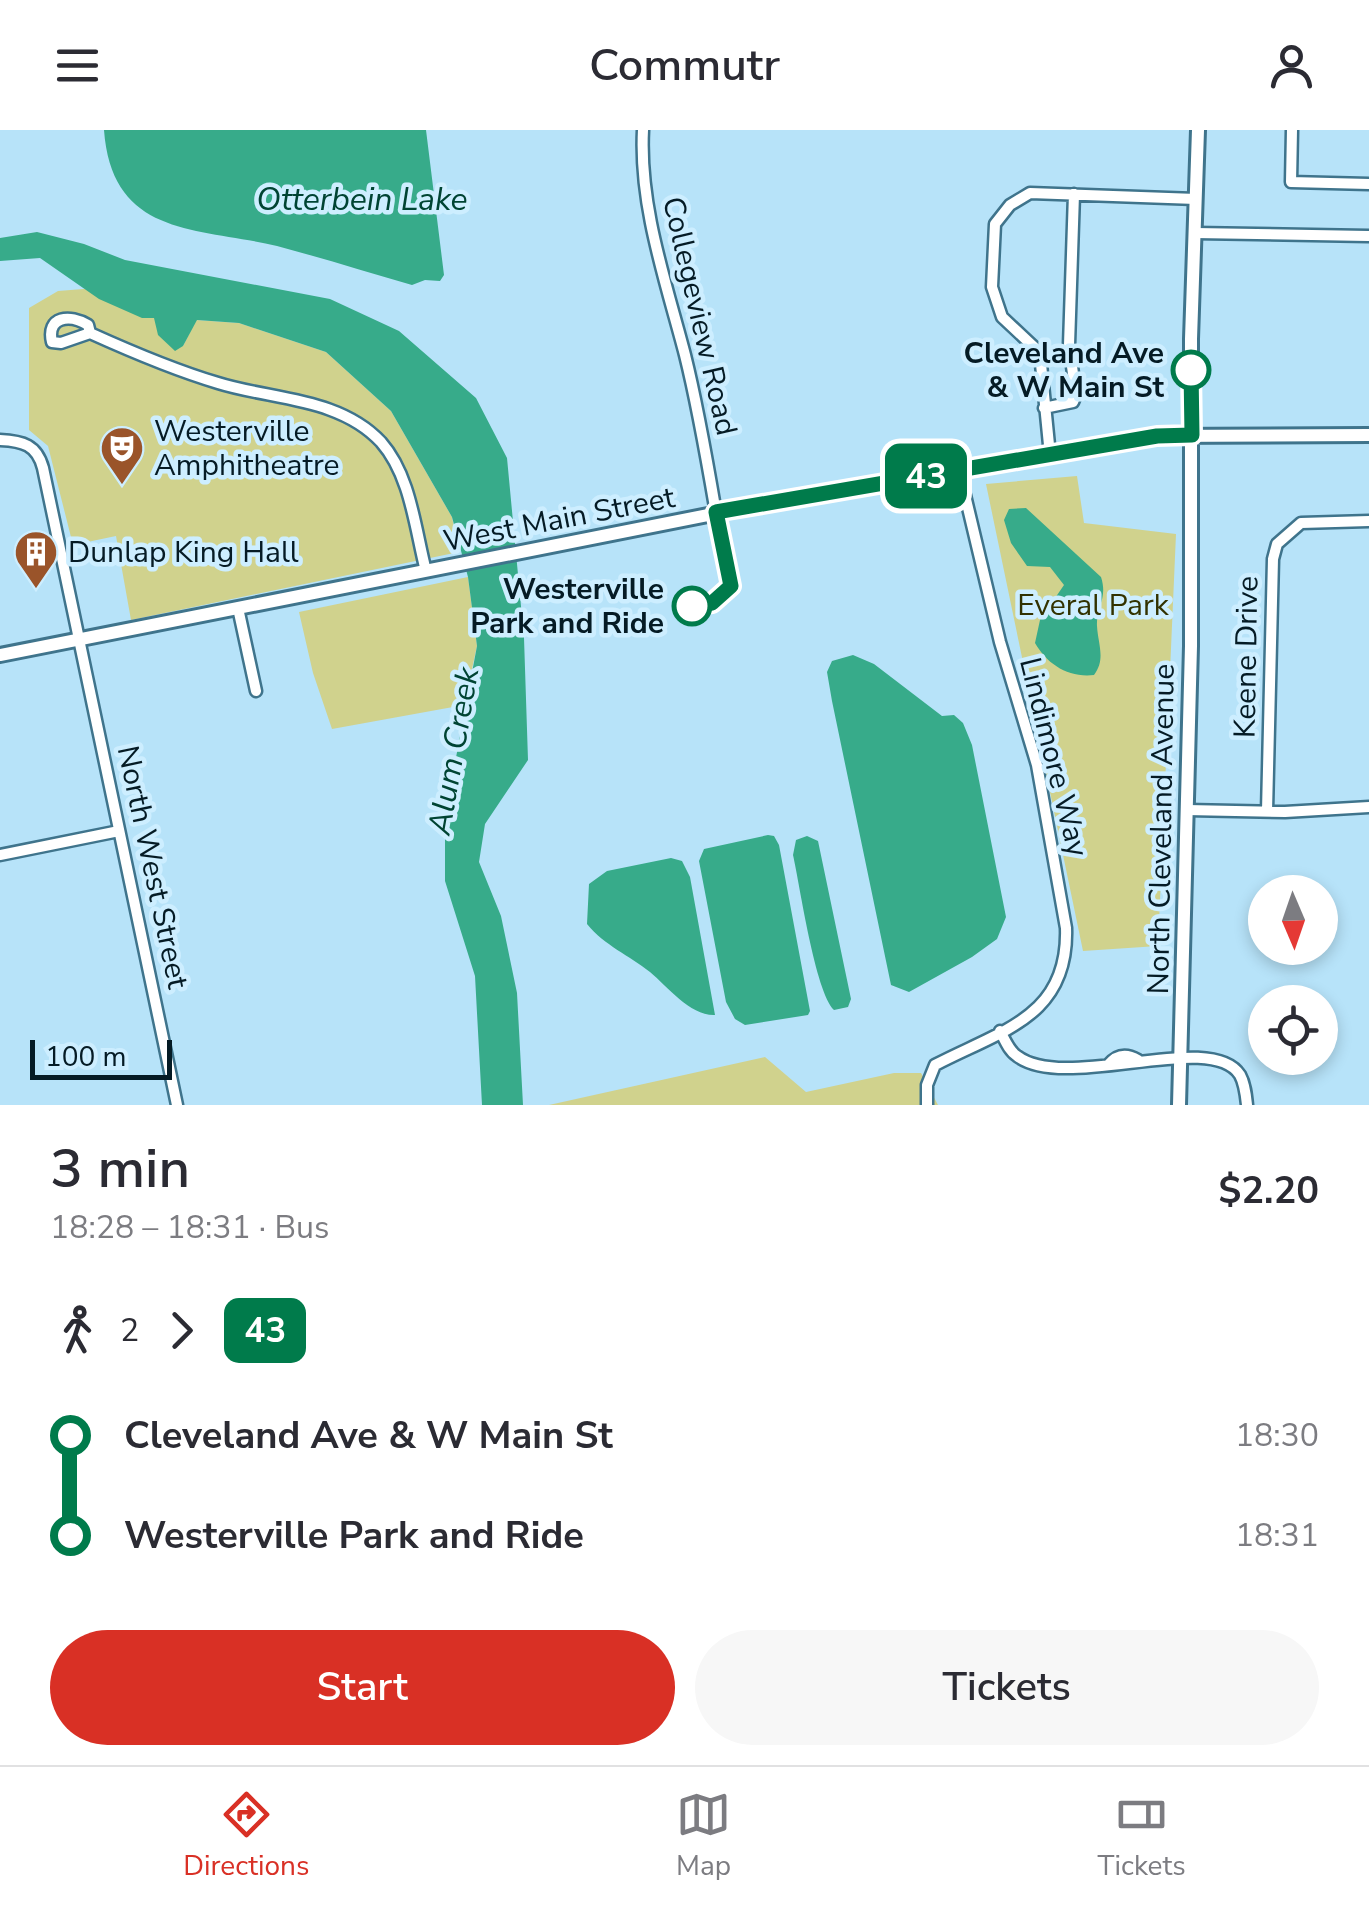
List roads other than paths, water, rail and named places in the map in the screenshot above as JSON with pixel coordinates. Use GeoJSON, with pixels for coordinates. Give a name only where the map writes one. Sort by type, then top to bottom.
{"type":"FeatureCollection","features":[{"type":"Feature","properties":{"kind":"main road","name":"North Cleveland Avenue"},"geometry":{"type":"LineString","coordinates":[[1179,1105],[1198,130]]}},
{"type":"Feature","properties":{"kind":"main road","name":"West Main Street"},"geometry":{"type":"LineString","coordinates":[[0,655],[716,512],[1157,436],[1369,436]]}},
{"type":"Feature","properties":{"kind":"street","name":"Collegeview Road"},"geometry":{"type":"LineString","coordinates":[[643,130],[650,218],[689,371],[716,512]]}},
{"type":"Feature","properties":{"kind":"street"},"geometry":{"type":"LineString","coordinates":[[1292,130],[1292,182],[1369,184]]}},
{"type":"Feature","properties":{"kind":"street"},"geometry":{"type":"LineString","coordinates":[[1050,454],[1041,364],[1035,348],[1002,317],[992,287],[995,224],[1010,205],[1030,193],[1196,198]]}},
{"type":"Feature","properties":{"kind":"street"},"geometry":{"type":"LineString","coordinates":[[1044,408],[1072,402],[1076,396],[1070,345],[1074,194]]}},
{"type":"Feature","properties":{"kind":"street"},"geometry":{"type":"LineString","coordinates":[[1195,233],[1369,237]]}},
{"type":"Feature","properties":{"kind":"street"},"geometry":{"type":"LineString","coordinates":[[90,333],[139,356],[215,382],[318,405],[355,422],[380,442],[394,463],[410,502],[426,571]]}},
{"type":"Feature","properties":{"kind":"street","name":"North West Street"},"geometry":{"type":"LineString","coordinates":[[0,440],[30,445],[44,468],[177,1105]]}},
{"type":"Feature","properties":{"kind":"street","name":"Lindimore Way"},"geometry":{"type":"LineString","coordinates":[[927,1105],[927,1085],[934,1065],[1034,1012],[1061,978],[1067,954],[1066,928],[1036,765],[1000,642],[959,470]]}},
{"type":"Feature","properties":{"kind":"street","name":"Keene Drive"},"geometry":{"type":"LineString","coordinates":[[1267,812],[1273,559],[1277,544],[1301,522],[1369,521]]}},
{"type":"Feature","properties":{"kind":"street"},"geometry":{"type":"LineString","coordinates":[[238,608],[256,692]]}},
{"type":"Feature","properties":{"kind":"street"},"geometry":{"type":"LineString","coordinates":[[1186,810],[1267,812],[1369,807]]}},
{"type":"Feature","properties":{"kind":"street"},"geometry":{"type":"LineString","coordinates":[[0,854],[119,831]]}},
{"type":"Feature","properties":{"kind":"street"},"geometry":{"type":"LineString","coordinates":[[1000,1031],[1013,1054],[1023,1060],[1066,1068],[1108,1064],[1116,1067],[1138,1060],[1219,1061],[1231,1066],[1241,1077],[1248,1105]]}},
{"type":"Feature","properties":{"kind":"water","name":"Otterbein Lake"},"geometry":{"type":"Polygon","coordinates":[[[104,130],[426,130],[444,275],[440,281],[425,280],[412,285],[277,246],[164,221],[141,209],[123,191],[110,165],[104,130]]]}},
{"type":"Feature","properties":{"kind":"water"},"geometry":{"type":"Polygon","coordinates":[[[37,232],[125,260],[330,299],[399,331],[476,398],[507,458],[524,638],[528,760],[485,824],[479,862],[501,916],[517,993],[523,1105],[482,1105],[475,976],[445,881],[445,816],[477,646],[468,577],[452,517],[391,411],[326,352],[239,323],[197,320],[183,346],[175,351],[158,335],[154,318],[142,318],[99,299],[40,258],[0,261],[0,238],[37,232]]]}},
{"type":"Feature","properties":{"kind":"water"},"geometry":{"type":"Polygon","coordinates":[[[1026,508],[1101,577],[1103,591],[1097,626],[1100,657],[1094,675],[1059,668],[1035,643],[1040,620],[1064,585],[1050,567],[1027,566],[1011,543],[1004,520],[1009,509],[1026,508]]]}},
{"type":"Feature","properties":{"kind":"water"},"geometry":{"type":"Polygon","coordinates":[[[853,655],[874,664],[942,716],[954,715],[963,723],[972,745],[1006,917],[997,939],[909,992],[891,985],[827,672],[832,661],[853,655]]]}},
{"type":"Feature","properties":{"kind":"water"},"geometry":{"type":"Polygon","coordinates":[[[774,836],[779,845],[810,1011],[808,1015],[745,1025],[735,1019],[726,1002],[699,861],[704,849],[774,836]]]}},
{"type":"Feature","properties":{"kind":"water"},"geometry":{"type":"Polygon","coordinates":[[[807,836],[818,841],[851,999],[848,1007],[834,1010],[815,961],[793,855],[796,840],[807,836]]]}},
{"type":"Feature","properties":{"kind":"water"},"geometry":{"type":"Polygon","coordinates":[[[671,858],[682,861],[690,877],[715,1015],[688,1006],[587,924],[589,884],[607,871],[671,858]]]}},
{"type":"Feature","properties":{"kind":"place","name":"Cleveland Ave & W Main St"},"geometry":{"type":"Point","coordinates":[1191,370]}},
{"type":"Feature","properties":{"kind":"place","name":"Westerville Amphitheatre"},"geometry":{"type":"Point","coordinates":[122,486]}},
{"type":"Feature","properties":{"kind":"place","name":"Dunlap King Hall"},"geometry":{"type":"Point","coordinates":[36,590]}},
{"type":"Feature","properties":{"kind":"place","name":"Westerville Park and Ride"},"geometry":{"type":"Point","coordinates":[692,606]}},
{"type":"Feature","properties":{"kind":"park label","name":"Everal Park"},"geometry":{"type":"Point","coordinates":[1093,605]}},
{"type":"Feature","properties":{"kind":"water label","name":"Alum Creek"},"geometry":{"type":"Point","coordinates":[453,751]}}]}
